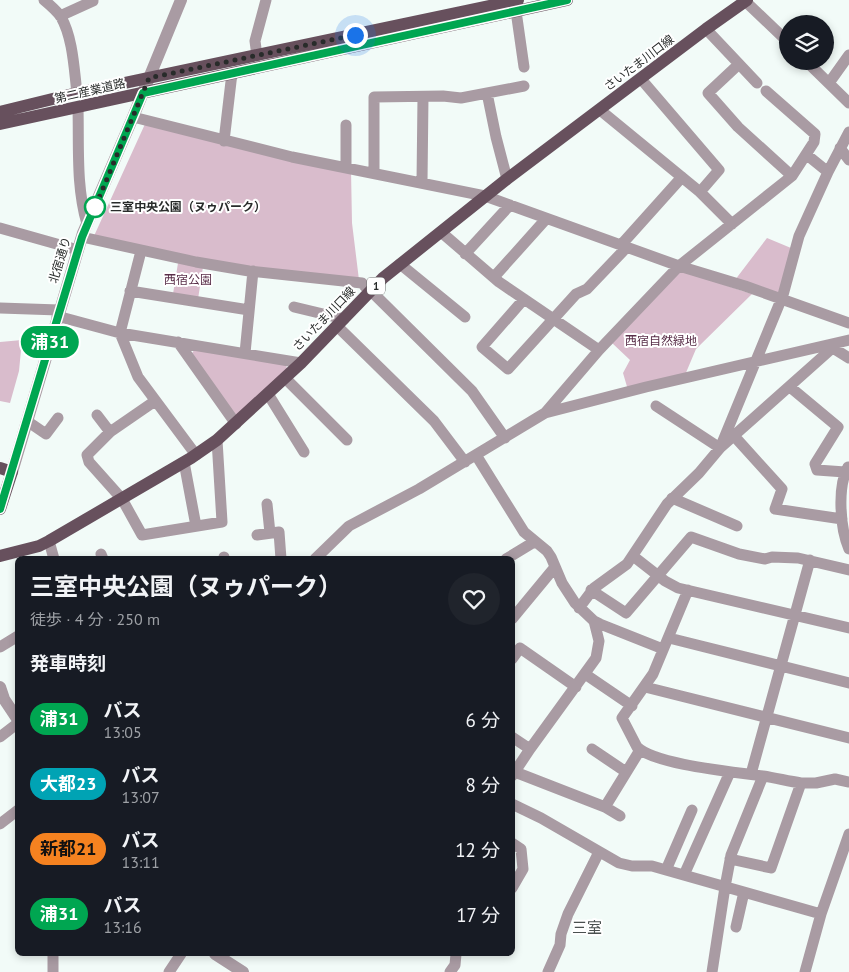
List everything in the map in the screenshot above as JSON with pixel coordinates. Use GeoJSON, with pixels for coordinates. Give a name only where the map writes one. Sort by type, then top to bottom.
{"type":"FeatureCollection","features":[{"type":"Feature","properties":{"kind":"main road","name":"第二産業道路"},"geometry":{"type":"LineString","coordinates":[[0,112],[14,107],[77,93],[514,3],[567,0]]}},
{"type":"Feature","properties":{"kind":"main road","name":"さいたま川口線"},"geometry":{"type":"LineString","coordinates":[[0,556],[40,546],[196,455],[217,440],[301,363],[383,278],[507,179],[746,0]]}},
{"type":"Feature","properties":{"kind":"main road","name":"第二産業道路"},"geometry":{"type":"LineString","coordinates":[[0,124],[232,73],[514,3]]}},
{"type":"Feature","properties":{"kind":"main road","name":"北宿通り"},"geometry":{"type":"LineString","coordinates":[[0,510],[6,470]]}},
{"type":"Feature","properties":{"kind":"street"},"geometry":{"type":"LineString","coordinates":[[44,0],[60,16],[69,41],[77,93]]}},
{"type":"Feature","properties":{"kind":"street"},"geometry":{"type":"LineString","coordinates":[[60,16],[93,0]]}},
{"type":"Feature","properties":{"kind":"street","name":"北宿通り"},"geometry":{"type":"LineString","coordinates":[[6,470],[27,421],[82,237],[181,0]]}},
{"type":"Feature","properties":{"kind":"street"},"geometry":{"type":"LineString","coordinates":[[257,56],[255,41],[266,0]]}},
{"type":"Feature","properties":{"kind":"street"},"geometry":{"type":"LineString","coordinates":[[746,0],[779,33]]}},
{"type":"Feature","properties":{"kind":"street"},"geometry":{"type":"LineString","coordinates":[[514,3],[524,68]]}},
{"type":"Feature","properties":{"kind":"street"},"geometry":{"type":"LineString","coordinates":[[318,556],[349,526],[382,510],[545,413],[599,350],[679,266],[792,176],[807,155],[815,134],[762,87],[706,29]]}},
{"type":"Feature","properties":{"kind":"street"},"geometry":{"type":"LineString","coordinates":[[829,83],[849,55]]}},
{"type":"Feature","properties":{"kind":"street"},"geometry":{"type":"LineString","coordinates":[[739,64],[708,94],[738,127],[792,176]]}},
{"type":"Feature","properties":{"kind":"street"},"geometry":{"type":"LineString","coordinates":[[815,70],[849,104]]}},
{"type":"Feature","properties":{"kind":"street"},"geometry":{"type":"LineString","coordinates":[[224,141],[232,73]]}},
{"type":"Feature","properties":{"kind":"street"},"geometry":{"type":"LineString","coordinates":[[641,79],[719,170],[700,192]]}},
{"type":"Feature","properties":{"kind":"street"},"geometry":{"type":"LineString","coordinates":[[374,172],[374,97],[443,96],[461,98],[524,86]]}},
{"type":"Feature","properties":{"kind":"street"},"geometry":{"type":"LineString","coordinates":[[487,93],[507,179]]}},
{"type":"Feature","properties":{"kind":"street"},"geometry":{"type":"LineString","coordinates":[[422,182],[423,97]]}},
{"type":"Feature","properties":{"kind":"street"},"geometry":{"type":"LineString","coordinates":[[0,104],[14,107]]}},
{"type":"Feature","properties":{"kind":"street"},"geometry":{"type":"LineString","coordinates":[[78,108],[79,171],[83,209],[88,224]]}},
{"type":"Feature","properties":{"kind":"street"},"geometry":{"type":"LineString","coordinates":[[600,110],[700,192],[732,224]]}},
{"type":"Feature","properties":{"kind":"street"},"geometry":{"type":"LineString","coordinates":[[133,118],[292,157],[346,166],[485,196],[679,266],[849,323]]}},
{"type":"Feature","properties":{"kind":"street"},"geometry":{"type":"LineString","coordinates":[[346,125],[346,166]]}},
{"type":"Feature","properties":{"kind":"street"},"geometry":{"type":"LineString","coordinates":[[720,448],[782,299],[799,236],[828,172],[849,132]]}},
{"type":"Feature","properties":{"kind":"street"},"geometry":{"type":"LineString","coordinates":[[840,148],[849,160]]}},
{"type":"Feature","properties":{"kind":"street"},"geometry":{"type":"LineString","coordinates":[[807,155],[828,172]]}},
{"type":"Feature","properties":{"kind":"street"},"geometry":{"type":"LineString","coordinates":[[524,299],[482,347],[508,369],[576,294],[587,289],[682,177]]}},
{"type":"Feature","properties":{"kind":"street"},"geometry":{"type":"LineString","coordinates":[[465,254],[510,205]]}},
{"type":"Feature","properties":{"kind":"street"},"geometry":{"type":"LineString","coordinates":[[494,277],[546,219]]}},
{"type":"Feature","properties":{"kind":"street"},"geometry":{"type":"LineString","coordinates":[[0,228],[78,250]]}},
{"type":"Feature","properties":{"kind":"street"},"geometry":{"type":"LineString","coordinates":[[440,232],[494,277],[599,350]]}},
{"type":"Feature","properties":{"kind":"street"},"geometry":{"type":"LineString","coordinates":[[82,237],[196,262],[253,271],[362,283],[472,392],[505,438]]}},
{"type":"Feature","properties":{"kind":"street"},"geometry":{"type":"LineString","coordinates":[[141,251],[120,333],[138,377],[196,455]]}},
{"type":"Feature","properties":{"kind":"street"},"geometry":{"type":"LineString","coordinates":[[400,264],[465,317]]}},
{"type":"Feature","properties":{"kind":"street"},"geometry":{"type":"LineString","coordinates":[[245,353],[253,271]]}},
{"type":"Feature","properties":{"kind":"street"},"geometry":{"type":"LineString","coordinates":[[130,291],[249,310]]}},
{"type":"Feature","properties":{"kind":"street"},"geometry":{"type":"LineString","coordinates":[[294,307],[341,323],[434,421],[465,462]]}},
{"type":"Feature","properties":{"kind":"street"},"geometry":{"type":"LineString","coordinates":[[0,308],[58,313],[120,333],[301,363]]}},
{"type":"Feature","properties":{"kind":"street"},"geometry":{"type":"LineString","coordinates":[[178,342],[236,424]]}},
{"type":"Feature","properties":{"kind":"street"},"geometry":{"type":"LineString","coordinates":[[545,413],[638,389],[840,344]]}},
{"type":"Feature","properties":{"kind":"street"},"geometry":{"type":"LineString","coordinates":[[840,344],[849,358]]}},
{"type":"Feature","properties":{"kind":"street"},"geometry":{"type":"LineString","coordinates":[[579,608],[591,590],[627,564],[667,504],[699,473],[720,448],[735,437],[840,344]]}},
{"type":"Feature","properties":{"kind":"street"},"geometry":{"type":"LineString","coordinates":[[285,378],[347,440]]}},
{"type":"Feature","properties":{"kind":"street"},"geometry":{"type":"LineString","coordinates":[[790,387],[838,427],[815,464],[817,470],[847,469],[842,483],[845,536],[849,549]]}},
{"type":"Feature","properties":{"kind":"street"},"geometry":{"type":"LineString","coordinates":[[268,394],[304,452]]}},
{"type":"Feature","properties":{"kind":"street"},"geometry":{"type":"LineString","coordinates":[[155,400],[110,432],[89,451],[87,459],[122,499],[142,534],[222,522],[217,440]]}},
{"type":"Feature","properties":{"kind":"street"},"geometry":{"type":"LineString","coordinates":[[656,406],[720,448]]}},
{"type":"Feature","properties":{"kind":"street"},"geometry":{"type":"LineString","coordinates":[[97,416],[110,432]]}},
{"type":"Feature","properties":{"kind":"street"},"geometry":{"type":"LineString","coordinates":[[27,421],[46,434],[58,418]]}},
{"type":"Feature","properties":{"kind":"street"},"geometry":{"type":"LineString","coordinates":[[735,437],[782,490],[775,509],[844,513]]}},
{"type":"Feature","properties":{"kind":"street"},"geometry":{"type":"LineString","coordinates":[[476,455],[524,532],[547,551],[562,583],[579,608],[594,621],[663,649]]}},
{"type":"Feature","properties":{"kind":"street"},"geometry":{"type":"LineString","coordinates":[[184,462],[196,526]]}},
{"type":"Feature","properties":{"kind":"street"},"geometry":{"type":"LineString","coordinates":[[672,498],[736,526]]}},
{"type":"Feature","properties":{"kind":"street"},"geometry":{"type":"LineString","coordinates":[[267,504],[270,533]]}},
{"type":"Feature","properties":{"kind":"street"},"geometry":{"type":"LineString","coordinates":[[257,535],[278,532],[281,556]]}},
{"type":"Feature","properties":{"kind":"street"},"geometry":{"type":"LineString","coordinates":[[591,590],[626,613],[691,537],[739,554],[759,558],[798,558],[848,568]]}},
{"type":"Feature","properties":{"kind":"street"},"geometry":{"type":"LineString","coordinates":[[49,541],[53,556]]}},
{"type":"Feature","properties":{"kind":"street"},"geometry":{"type":"LineString","coordinates":[[511,556],[534,542]]}},
{"type":"Feature","properties":{"kind":"street"},"geometry":{"type":"LineString","coordinates":[[633,556],[672,585],[849,628]]}},
{"type":"Feature","properties":{"kind":"street"},"geometry":{"type":"LineString","coordinates":[[712,972],[724,887],[730,859],[757,775],[766,717],[810,560]]}},
{"type":"Feature","properties":{"kind":"street"},"geometry":{"type":"LineString","coordinates":[[515,615],[554,566]]}},
{"type":"Feature","properties":{"kind":"street"},"geometry":{"type":"LineString","coordinates":[[688,590],[653,674],[622,718],[640,750],[682,764],[801,783],[816,783],[835,779],[849,782]]}},
{"type":"Feature","properties":{"kind":"street"},"geometry":{"type":"LineString","coordinates":[[515,772],[596,658],[599,647],[594,621]]}},
{"type":"Feature","properties":{"kind":"street"},"geometry":{"type":"LineString","coordinates":[[0,647],[15,638]]}},
{"type":"Feature","properties":{"kind":"street"},"geometry":{"type":"LineString","coordinates":[[669,638],[849,683]]}},
{"type":"Feature","properties":{"kind":"street"},"geometry":{"type":"LineString","coordinates":[[515,655],[520,648],[576,686]]}},
{"type":"Feature","properties":{"kind":"street"},"geometry":{"type":"LineString","coordinates":[[585,674],[632,706]]}},
{"type":"Feature","properties":{"kind":"street"},"geometry":{"type":"LineString","coordinates":[[0,687],[12,713],[0,737]]}},
{"type":"Feature","properties":{"kind":"street"},"geometry":{"type":"LineString","coordinates":[[645,687],[849,738]]}},
{"type":"Feature","properties":{"kind":"street"},"geometry":{"type":"LineString","coordinates":[[515,739],[530,749]]}},
{"type":"Feature","properties":{"kind":"street"},"geometry":{"type":"LineString","coordinates":[[592,749],[626,772]]}},
{"type":"Feature","properties":{"kind":"street"},"geometry":{"type":"LineString","coordinates":[[605,807],[640,750]]}},
{"type":"Feature","properties":{"kind":"street"},"geometry":{"type":"LineString","coordinates":[[684,875],[730,772]]}},
{"type":"Feature","properties":{"kind":"street"},"geometry":{"type":"LineString","coordinates":[[515,774],[605,807],[620,816]]}},
{"type":"Feature","properties":{"kind":"street"},"geometry":{"type":"LineString","coordinates":[[730,859],[771,868],[801,783]]}},
{"type":"Feature","properties":{"kind":"street"},"geometry":{"type":"LineString","coordinates":[[515,805],[624,865],[652,866],[821,914]]}},
{"type":"Feature","properties":{"kind":"street"},"geometry":{"type":"LineString","coordinates":[[666,870],[692,810]]}},
{"type":"Feature","properties":{"kind":"street"},"geometry":{"type":"LineString","coordinates":[[0,824],[15,812]]}},
{"type":"Feature","properties":{"kind":"street"},"geometry":{"type":"LineString","coordinates":[[805,972],[821,914],[849,834]]}},
{"type":"Feature","properties":{"kind":"street"},"geometry":{"type":"LineString","coordinates":[[515,845],[521,849],[523,869],[515,883]]}},
{"type":"Feature","properties":{"kind":"street"},"geometry":{"type":"LineString","coordinates":[[548,972],[560,945],[561,934],[568,914],[599,852]]}},
{"type":"Feature","properties":{"kind":"street"},"geometry":{"type":"LineString","coordinates":[[736,927],[744,892]]}},
{"type":"Feature","properties":{"kind":"street"},"geometry":{"type":"LineString","coordinates":[[53,956],[53,972]]}},
{"type":"Feature","properties":{"kind":"street"},"geometry":{"type":"LineString","coordinates":[[169,972],[180,956]]}},
{"type":"Feature","properties":{"kind":"street"},"geometry":{"type":"LineString","coordinates":[[218,956],[243,972]]}},
{"type":"Feature","properties":{"kind":"street"},"geometry":{"type":"LineString","coordinates":[[450,972],[455,965],[456,956]]}},
{"type":"Feature","properties":{"kind":"green space"},"geometry":{"type":"Polygon","coordinates":[[[145,124],[351,170],[352,223],[359,280],[200,260],[94,236],[145,124]]]}},
{"type":"Feature","properties":{"kind":"green space"},"geometry":{"type":"Polygon","coordinates":[[[767,238],[791,248],[779,293],[735,280],[767,238]]]}},
{"type":"Feature","properties":{"kind":"green space","name":"西宿公園"},"geometry":{"type":"Polygon","coordinates":[[[178,263],[203,267],[198,299],[173,294],[178,263]]]}},
{"type":"Feature","properties":{"kind":"green space","name":"西宿自然緑地"},"geometry":{"type":"Polygon","coordinates":[[[680,270],[752,294],[696,349],[685,375],[628,390],[623,373],[630,360],[611,342],[680,270]]]}},
{"type":"Feature","properties":{"kind":"green space"},"geometry":{"type":"Polygon","coordinates":[[[22,340],[19,371],[10,403],[0,401],[0,342],[22,340]]]}},
{"type":"Feature","properties":{"kind":"green space"},"geometry":{"type":"Polygon","coordinates":[[[195,349],[286,365],[288,372],[238,418],[190,356],[195,349]]]}},
{"type":"Feature","properties":{"kind":"bus line","name":"浦31"},"geometry":{"type":"LineString","coordinates":[[0,509],[82,237],[143,93],[567,0]]}},
{"type":"Feature","properties":{"kind":"place","name":"三室中央公園（ヌゥパーク）"},"geometry":{"type":"Point","coordinates":[95,207]}},
{"type":"Feature","properties":{"kind":"district","name":"三室"},"geometry":{"type":"Point","coordinates":[587,928]}},
{"type":"Feature","properties":{"kind":"route"},"geometry":{"type":"LineString","coordinates":[[95,207],[94,210],[149,78],[355,35]]}}]}
